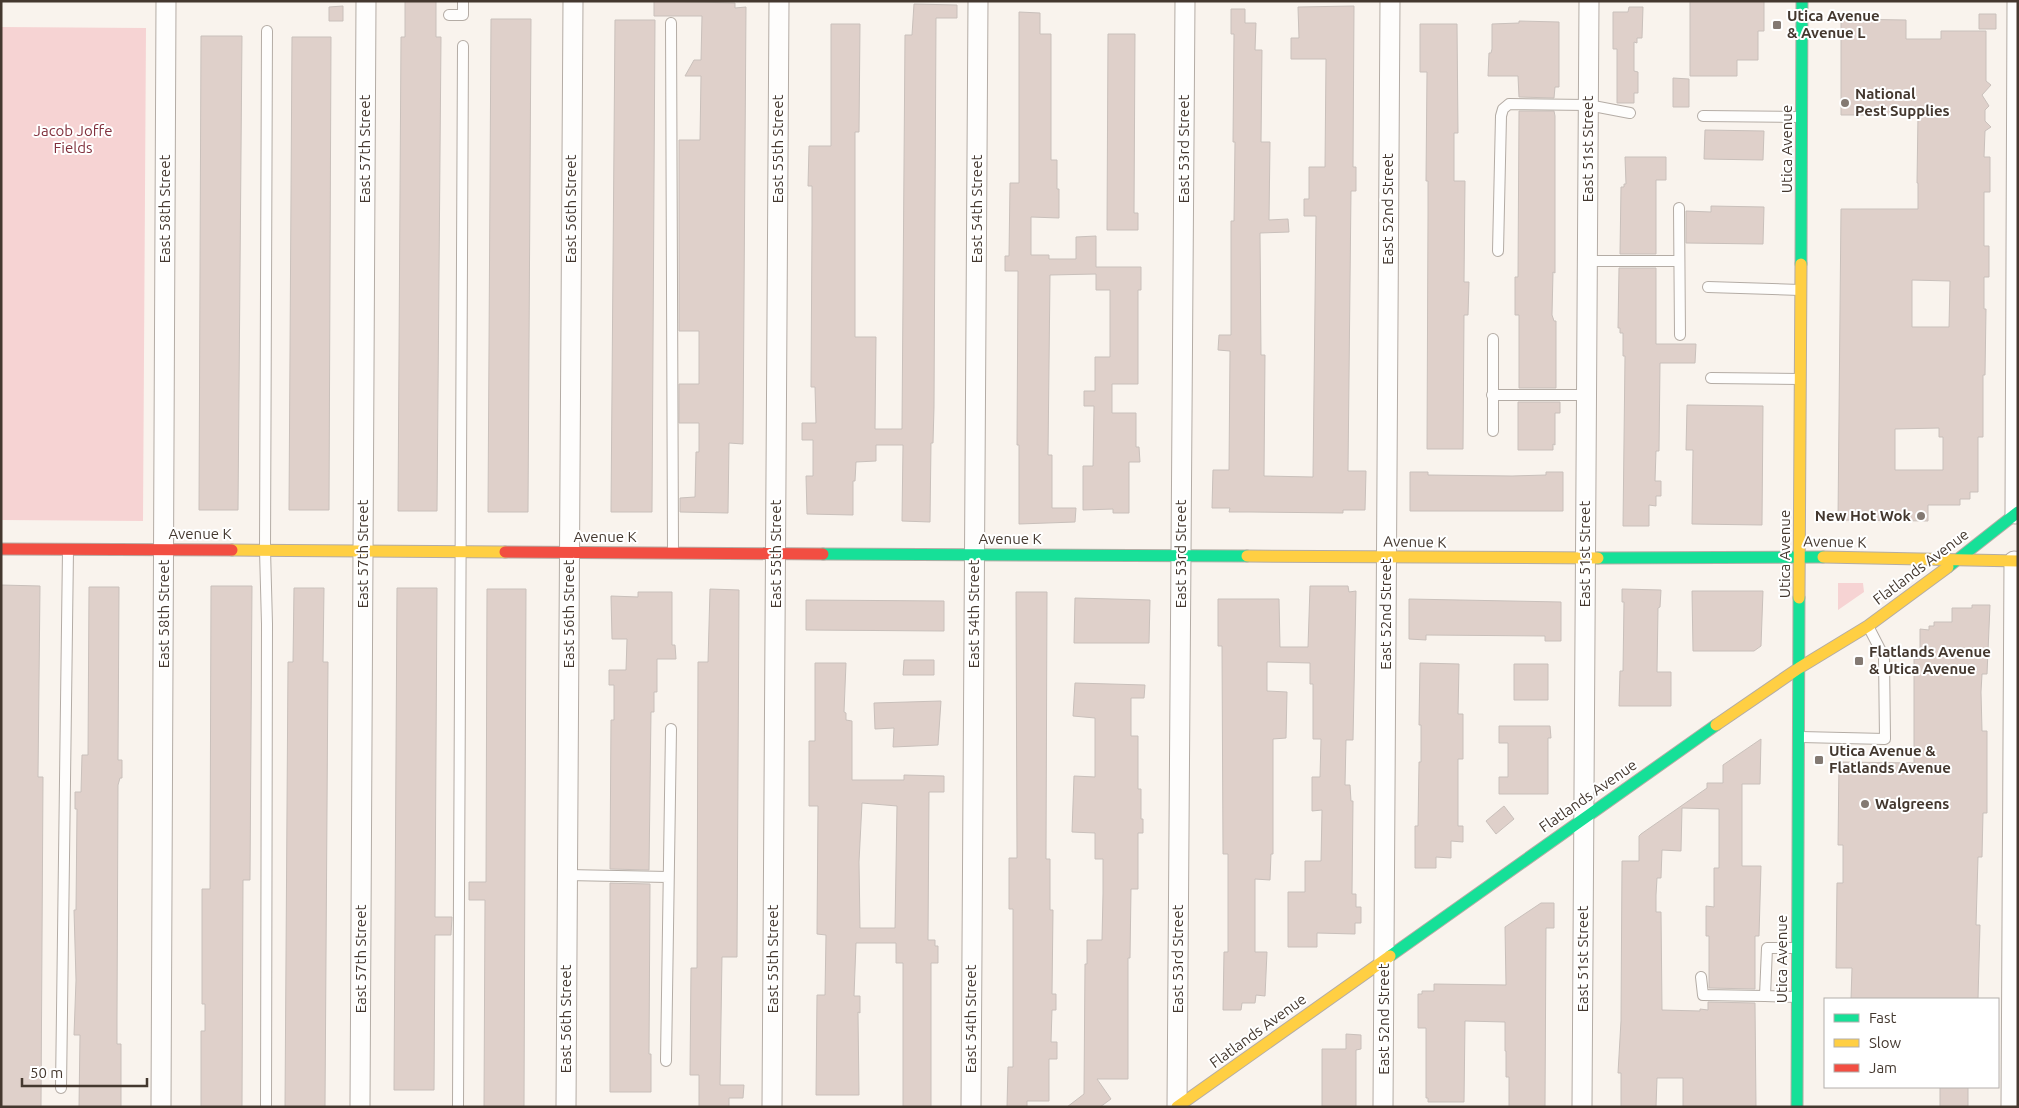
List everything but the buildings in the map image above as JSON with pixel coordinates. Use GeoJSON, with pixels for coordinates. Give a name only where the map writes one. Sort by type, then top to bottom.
{"type":"FeatureCollection","features":[{"type":"Feature","properties":{"kind":"main road","name":"Utica Avenue"},"geometry":{"type":"LineString","coordinates":[[1796,1107],[1802,1]]}},
{"type":"Feature","properties":{"kind":"main road","name":"Flatlands Avenue"},"geometry":{"type":"LineString","coordinates":[[1177,1107],[1584,817],[1799,668],[1868,626],[1958,560],[2016,513]]}},
{"type":"Feature","properties":{"kind":"main road","name":"Avenue K"},"geometry":{"type":"LineString","coordinates":[[1,549],[1585,558],[1800,557],[2016,561]]}},
{"type":"Feature","properties":{"kind":"street","name":"East 58th Street"},"geometry":{"type":"LineString","coordinates":[[161,1107],[166,1]]}},
{"type":"Feature","properties":{"kind":"street","name":"East 57th Street"},"geometry":{"type":"LineString","coordinates":[[360,1107],[366,1]]}},
{"type":"Feature","properties":{"kind":"street","name":"East 56th Street"},"geometry":{"type":"LineString","coordinates":[[566,1107],[573,1]]}},
{"type":"Feature","properties":{"kind":"street","name":"East 55th Street"},"geometry":{"type":"LineString","coordinates":[[772,1107],[779,1]]}},
{"type":"Feature","properties":{"kind":"street","name":"East 54th Street"},"geometry":{"type":"LineString","coordinates":[[971,1107],[978,1]]}},
{"type":"Feature","properties":{"kind":"street","name":"East 53rd Street"},"geometry":{"type":"LineString","coordinates":[[1177,1107],[1185,1]]}},
{"type":"Feature","properties":{"kind":"street","name":"East 52nd Street"},"geometry":{"type":"LineString","coordinates":[[1383,1107],[1390,1]]}},
{"type":"Feature","properties":{"kind":"street","name":"East 51st Street"},"geometry":{"type":"LineString","coordinates":[[1582,1107],[1589,1]]}},
{"type":"Feature","properties":{"kind":"street"},"geometry":{"type":"LineString","coordinates":[[2016,513],[2017,1]]}},
{"type":"Feature","properties":{"kind":"street"},"geometry":{"type":"LineString","coordinates":[[2011,1107],[2016,561]]}},
{"type":"Feature","properties":{"kind":"lane"},"geometry":{"type":"LineString","coordinates":[[449,15],[462,15],[463,1]]}},
{"type":"Feature","properties":{"kind":"lane"},"geometry":{"type":"LineString","coordinates":[[672,23],[673,552]]}},
{"type":"Feature","properties":{"kind":"lane"},"geometry":{"type":"LineString","coordinates":[[266,1107],[267,624],[265,550],[267,31]]}},
{"type":"Feature","properties":{"kind":"lane"},"geometry":{"type":"LineString","coordinates":[[458,1107],[463,46]]}},
{"type":"Feature","properties":{"kind":"lane"},"geometry":{"type":"LineString","coordinates":[[1498,252],[1501,116],[1503,109],[1509,104],[1588,105],[1630,113]]}},
{"type":"Feature","properties":{"kind":"lane"},"geometry":{"type":"LineString","coordinates":[[1703,116],[1802,118]]}},
{"type":"Feature","properties":{"kind":"lane"},"geometry":{"type":"LineString","coordinates":[[1679,208],[1680,335]]}},
{"type":"Feature","properties":{"kind":"lane"},"geometry":{"type":"LineString","coordinates":[[1587,262],[1680,262]]}},
{"type":"Feature","properties":{"kind":"lane"},"geometry":{"type":"LineString","coordinates":[[1708,287],[1801,290]]}},
{"type":"Feature","properties":{"kind":"lane"},"geometry":{"type":"LineString","coordinates":[[1493,339],[1493,431]]}},
{"type":"Feature","properties":{"kind":"lane"},"geometry":{"type":"LineString","coordinates":[[1711,378],[1801,380]]}},
{"type":"Feature","properties":{"kind":"lane"},"geometry":{"type":"LineString","coordinates":[[1492,395],[1586,395]]}},
{"type":"Feature","properties":{"kind":"lane"},"geometry":{"type":"LineString","coordinates":[[61,1088],[68,549]]}},
{"type":"Feature","properties":{"kind":"lane"},"geometry":{"type":"LineString","coordinates":[[1798,737],[1885,739],[1884,657],[1868,626]]}},
{"type":"Feature","properties":{"kind":"lane"},"geometry":{"type":"LineString","coordinates":[[666,1061],[671,729]]}},
{"type":"Feature","properties":{"kind":"lane"},"geometry":{"type":"LineString","coordinates":[[567,874],[668,877]]}},
{"type":"Feature","properties":{"kind":"lane"},"geometry":{"type":"LineString","coordinates":[[1765,996],[1767,948],[1798,948]]}},
{"type":"Feature","properties":{"kind":"lane"},"geometry":{"type":"LineString","coordinates":[[1702,976],[1703,995],[1797,997]]}},
{"type":"Feature","properties":{"kind":"green space","name":"Jacob Joffe Fields"},"geometry":{"type":"Polygon","coordinates":[[[1,27],[146,28],[143,521],[1,520],[1,27]]]}},
{"type":"Feature","properties":{"kind":"green space"},"geometry":{"type":"Polygon","coordinates":[[[1838,583],[1863,583],[1864,592],[1838,610],[1838,583]]]}},
{"type":"Feature","properties":{"kind":"traffic: fast"},"geometry":{"type":"LineString","coordinates":[[1801,264],[1802,1]]}},
{"type":"Feature","properties":{"kind":"traffic: fast"},"geometry":{"type":"LineString","coordinates":[[1948,567],[2018,512]]}},
{"type":"Feature","properties":{"kind":"traffic: fast"},"geometry":{"type":"LineString","coordinates":[[823,554],[1247,556]]}},
{"type":"Feature","properties":{"kind":"traffic: fast"},"geometry":{"type":"LineString","coordinates":[[1598,558],[1823,557]]}},
{"type":"Feature","properties":{"kind":"traffic: fast"},"geometry":{"type":"LineString","coordinates":[[1797,1107],[1799,598]]}},
{"type":"Feature","properties":{"kind":"traffic: fast"},"geometry":{"type":"LineString","coordinates":[[1390,956],[1716,725]]}},
{"type":"Feature","properties":{"kind":"traffic: slow"},"geometry":{"type":"LineString","coordinates":[[1799,598],[1801,264]]}},
{"type":"Feature","properties":{"kind":"traffic: slow"},"geometry":{"type":"LineString","coordinates":[[232,550],[505,552]]}},
{"type":"Feature","properties":{"kind":"traffic: slow"},"geometry":{"type":"LineString","coordinates":[[1247,556],[1598,558]]}},
{"type":"Feature","properties":{"kind":"traffic: slow"},"geometry":{"type":"LineString","coordinates":[[1823,557],[2018,561]]}},
{"type":"Feature","properties":{"kind":"traffic: slow"},"geometry":{"type":"LineString","coordinates":[[1716,725],[1799,668],[1868,626],[1948,567]]}},
{"type":"Feature","properties":{"kind":"traffic: slow"},"geometry":{"type":"LineString","coordinates":[[1177,1107],[1390,956]]}},
{"type":"Feature","properties":{"kind":"traffic: jam"},"geometry":{"type":"LineString","coordinates":[[1,549],[232,550]]}},
{"type":"Feature","properties":{"kind":"traffic: jam"},"geometry":{"type":"LineString","coordinates":[[505,552],[823,554]]}},
{"type":"Feature","properties":{"kind":"place","name":"Utica Avenue & Avenue L"},"geometry":{"type":"Point","coordinates":[1777,25]}},
{"type":"Feature","properties":{"kind":"place","name":"National Pest Supplies"},"geometry":{"type":"Point","coordinates":[1845,103]}},
{"type":"Feature","properties":{"kind":"place","name":"New Hot Wok"},"geometry":{"type":"Point","coordinates":[1921,516]}},
{"type":"Feature","properties":{"kind":"place","name":"Flatlands Avenue & Utica Avenue"},"geometry":{"type":"Point","coordinates":[1859,661]}},
{"type":"Feature","properties":{"kind":"place","name":"Utica Avenue & Flatlands Avenue"},"geometry":{"type":"Point","coordinates":[1819,760]}},
{"type":"Feature","properties":{"kind":"place","name":"Walgreens"},"geometry":{"type":"Point","coordinates":[1865,804]}}]}
